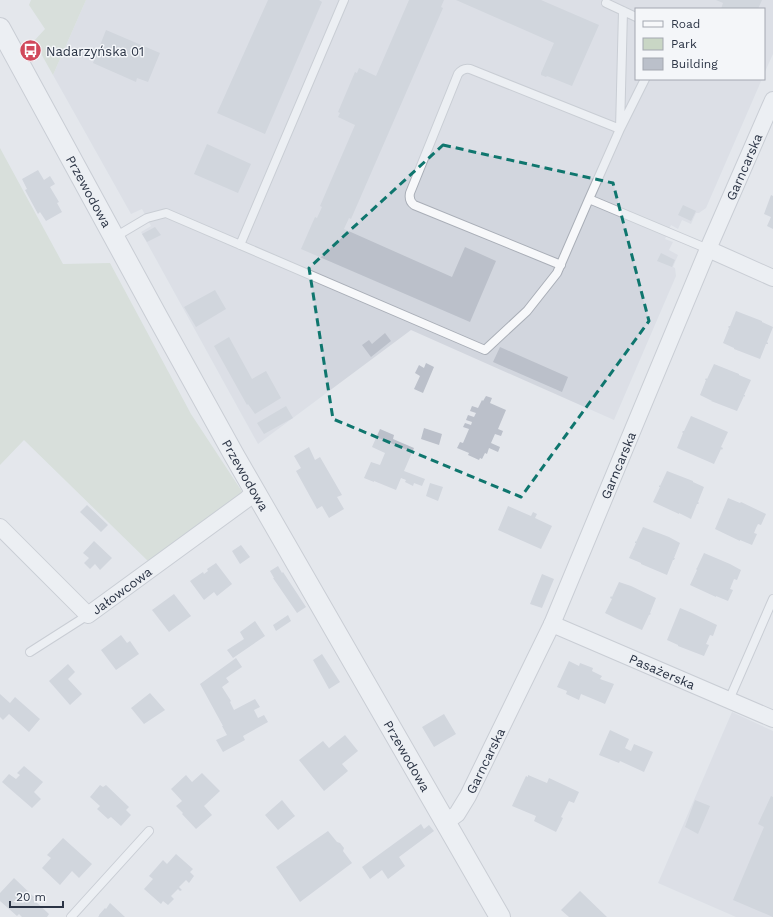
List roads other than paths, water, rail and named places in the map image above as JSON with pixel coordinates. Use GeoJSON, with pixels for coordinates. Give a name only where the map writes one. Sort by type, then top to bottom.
{"type":"FeatureCollection","features":[{"type":"Feature","properties":{"kind":"street","name":"Przewodowa"},"geometry":{"type":"LineString","coordinates":[[0,28],[230,448],[500,917]]}},
{"type":"Feature","properties":{"kind":"street","name":"Garncarska"},"geometry":{"type":"LineString","coordinates":[[446,822],[457,814],[468,796],[552,624],[708,249],[773,100]]}},
{"type":"Feature","properties":{"kind":"street"},"geometry":{"type":"LineString","coordinates":[[708,249],[773,278]]}},
{"type":"Feature","properties":{"kind":"street","name":"Jałowcowa"},"geometry":{"type":"LineString","coordinates":[[0,526],[88,615],[247,499],[255,491]]}},
{"type":"Feature","properties":{"kind":"street","name":"Pasażerska"},"geometry":{"type":"LineString","coordinates":[[552,624],[773,719]]}},
{"type":"Feature","properties":{"kind":"lane"},"geometry":{"type":"LineString","coordinates":[[240,245],[344,0]]}},
{"type":"Feature","properties":{"kind":"lane"},"geometry":{"type":"LineString","coordinates":[[606,4],[635,17]]}},
{"type":"Feature","properties":{"kind":"lane"},"geometry":{"type":"LineString","coordinates":[[620,129],[623,11]]}},
{"type":"Feature","properties":{"kind":"lane"},"geometry":{"type":"LineString","coordinates":[[561,265],[414,205],[411,201],[410,193],[458,74],[462,70],[470,68],[620,129]]}},
{"type":"Feature","properties":{"kind":"lane"},"geometry":{"type":"LineString","coordinates":[[114,237],[147,218],[166,213],[485,350],[527,311],[557,273],[620,129],[644,80]]}},
{"type":"Feature","properties":{"kind":"lane"},"geometry":{"type":"LineString","coordinates":[[590,199],[708,249]]}},
{"type":"Feature","properties":{"kind":"lane"},"geometry":{"type":"LineString","coordinates":[[729,700],[773,599]]}},
{"type":"Feature","properties":{"kind":"lane"},"geometry":{"type":"LineString","coordinates":[[30,652],[88,615]]}},
{"type":"Feature","properties":{"kind":"lane"},"geometry":{"type":"LineString","coordinates":[[71,917],[149,831]]}},
{"type":"Feature","properties":{"kind":"place","name":"Nadarzyńska 01"},"geometry":{"type":"Point","coordinates":[30,51]}}]}
